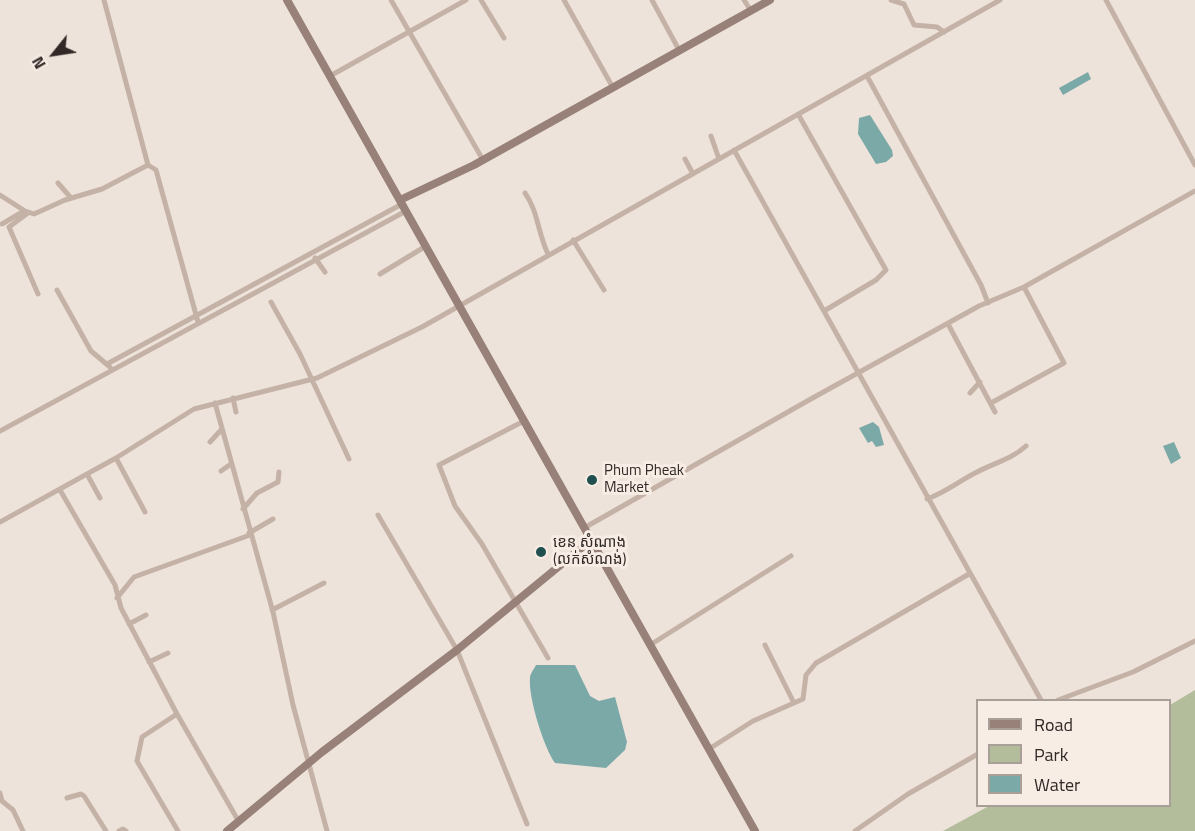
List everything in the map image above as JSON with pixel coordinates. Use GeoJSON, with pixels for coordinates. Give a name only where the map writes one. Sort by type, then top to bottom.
{"type":"FeatureCollection","features":[{"type":"Feature","properties":{"kind":"main road"},"geometry":{"type":"LineString","coordinates":[[287,0],[755,831]]}},
{"type":"Feature","properties":{"kind":"main road"},"geometry":{"type":"LineString","coordinates":[[403,205],[770,0]]}},
{"type":"Feature","properties":{"kind":"main road"},"geometry":{"type":"LineString","coordinates":[[227,831],[309,764],[457,650],[591,540]]}},
{"type":"Feature","properties":{"kind":"street"},"geometry":{"type":"LineString","coordinates":[[104,0],[148,165],[156,170],[196,320]]}},
{"type":"Feature","properties":{"kind":"street"},"geometry":{"type":"LineString","coordinates":[[391,0],[483,160]]}},
{"type":"Feature","properties":{"kind":"street"},"geometry":{"type":"LineString","coordinates":[[330,76],[408,30],[466,0]]}},
{"type":"Feature","properties":{"kind":"street"},"geometry":{"type":"LineString","coordinates":[[481,0],[504,38]]}},
{"type":"Feature","properties":{"kind":"street"},"geometry":{"type":"LineString","coordinates":[[564,0],[612,87]]}},
{"type":"Feature","properties":{"kind":"street"},"geometry":{"type":"LineString","coordinates":[[652,0],[679,50]]}},
{"type":"Feature","properties":{"kind":"street"},"geometry":{"type":"LineString","coordinates":[[744,0],[751,11]]}},
{"type":"Feature","properties":{"kind":"street"},"geometry":{"type":"LineString","coordinates":[[891,0],[904,4],[914,25],[937,27],[944,32]]}},
{"type":"Feature","properties":{"kind":"street"},"geometry":{"type":"LineString","coordinates":[[0,522],[116,458],[188,412],[326,374],[422,327],[1000,0]]}},
{"type":"Feature","properties":{"kind":"street"},"geometry":{"type":"LineString","coordinates":[[1106,0],[1195,165]]}},
{"type":"Feature","properties":{"kind":"street"},"geometry":{"type":"LineString","coordinates":[[867,76],[981,285],[988,303]]}},
{"type":"Feature","properties":{"kind":"street"},"geometry":{"type":"LineString","coordinates":[[798,114],[886,270],[876,280],[824,311]]}},
{"type":"Feature","properties":{"kind":"street"},"geometry":{"type":"LineString","coordinates":[[711,136],[719,159]]}},
{"type":"Feature","properties":{"kind":"street"},"geometry":{"type":"LineString","coordinates":[[734,150],[1040,699]]}},
{"type":"Feature","properties":{"kind":"street"},"geometry":{"type":"LineString","coordinates":[[685,159],[693,174]]}},
{"type":"Feature","properties":{"kind":"street"},"geometry":{"type":"LineString","coordinates":[[0,195],[26,212],[34,213],[71,198],[102,189],[148,165]]}},
{"type":"Feature","properties":{"kind":"street"},"geometry":{"type":"LineString","coordinates":[[58,183],[71,198]]}},
{"type":"Feature","properties":{"kind":"street"},"geometry":{"type":"LineString","coordinates":[[584,528],[948,324],[1024,286],[1195,191]]}},
{"type":"Feature","properties":{"kind":"street"},"geometry":{"type":"LineString","coordinates":[[525,193],[534,207],[539,234],[548,254]]}},
{"type":"Feature","properties":{"kind":"street"},"geometry":{"type":"LineString","coordinates":[[196,320],[315,258],[403,205]]}},
{"type":"Feature","properties":{"kind":"street"},"geometry":{"type":"LineString","coordinates":[[0,431],[110,367],[403,205]]}},
{"type":"Feature","properties":{"kind":"street"},"geometry":{"type":"LineString","coordinates":[[2,224],[26,212]]}},
{"type":"Feature","properties":{"kind":"street"},"geometry":{"type":"LineString","coordinates":[[26,212],[9,227],[38,294]]}},
{"type":"Feature","properties":{"kind":"street"},"geometry":{"type":"LineString","coordinates":[[573,240],[604,290]]}},
{"type":"Feature","properties":{"kind":"street"},"geometry":{"type":"LineString","coordinates":[[380,274],[426,246]]}},
{"type":"Feature","properties":{"kind":"street"},"geometry":{"type":"LineString","coordinates":[[315,258],[325,272]]}},
{"type":"Feature","properties":{"kind":"street"},"geometry":{"type":"LineString","coordinates":[[991,403],[1064,363],[1024,286]]}},
{"type":"Feature","properties":{"kind":"street"},"geometry":{"type":"LineString","coordinates":[[57,290],[91,351],[110,367]]}},
{"type":"Feature","properties":{"kind":"street"},"geometry":{"type":"LineString","coordinates":[[271,302],[300,354],[349,459]]}},
{"type":"Feature","properties":{"kind":"street"},"geometry":{"type":"LineString","coordinates":[[948,324],[995,412]]}},
{"type":"Feature","properties":{"kind":"street"},"geometry":{"type":"LineString","coordinates":[[970,393],[980,382]]}},
{"type":"Feature","properties":{"kind":"street"},"geometry":{"type":"LineString","coordinates":[[233,398],[236,412]]}},
{"type":"Feature","properties":{"kind":"street"},"geometry":{"type":"LineString","coordinates":[[215,403],[272,610],[293,705],[327,831]]}},
{"type":"Feature","properties":{"kind":"street"},"geometry":{"type":"LineString","coordinates":[[524,421],[439,465],[460,514],[482,544],[517,601],[548,658]]}},
{"type":"Feature","properties":{"kind":"street"},"geometry":{"type":"LineString","coordinates":[[210,442],[222,429]]}},
{"type":"Feature","properties":{"kind":"street"},"geometry":{"type":"LineString","coordinates":[[927,499],[946,493],[974,473],[1015,456],[1026,446]]}},
{"type":"Feature","properties":{"kind":"street"},"geometry":{"type":"LineString","coordinates":[[116,458],[145,512]]}},
{"type":"Feature","properties":{"kind":"street"},"geometry":{"type":"LineString","coordinates":[[221,471],[231,464]]}},
{"type":"Feature","properties":{"kind":"street"},"geometry":{"type":"LineString","coordinates":[[243,508],[257,493],[278,482],[279,472]]}},
{"type":"Feature","properties":{"kind":"street"},"geometry":{"type":"LineString","coordinates":[[87,474],[100,498]]}},
{"type":"Feature","properties":{"kind":"street"},"geometry":{"type":"LineString","coordinates":[[60,490],[111,578],[129,624],[177,714],[239,822]]}},
{"type":"Feature","properties":{"kind":"street"},"geometry":{"type":"LineString","coordinates":[[378,515],[457,650],[528,824]]}},
{"type":"Feature","properties":{"kind":"street"},"geometry":{"type":"LineString","coordinates":[[117,598],[134,577],[250,534],[273,519]]}},
{"type":"Feature","properties":{"kind":"street"},"geometry":{"type":"LineString","coordinates":[[650,645],[791,556]]}},
{"type":"Feature","properties":{"kind":"street"},"geometry":{"type":"LineString","coordinates":[[709,749],[753,721],[805,696],[806,675],[816,663],[969,574]]}},
{"type":"Feature","properties":{"kind":"street"},"geometry":{"type":"LineString","coordinates":[[272,610],[324,583]]}},
{"type":"Feature","properties":{"kind":"street"},"geometry":{"type":"LineString","coordinates":[[129,624],[146,615]]}},
{"type":"Feature","properties":{"kind":"street"},"geometry":{"type":"LineString","coordinates":[[1061,699],[1133,672],[1195,641]]}},
{"type":"Feature","properties":{"kind":"street"},"geometry":{"type":"LineString","coordinates":[[765,645],[793,701]]}},
{"type":"Feature","properties":{"kind":"street"},"geometry":{"type":"LineString","coordinates":[[149,662],[168,653]]}},
{"type":"Feature","properties":{"kind":"street"},"geometry":{"type":"LineString","coordinates":[[177,714],[142,737],[137,761],[178,831]]}},
{"type":"Feature","properties":{"kind":"street"},"geometry":{"type":"LineString","coordinates":[[855,831],[908,794],[976,755]]}},
{"type":"Feature","properties":{"kind":"street"},"geometry":{"type":"LineString","coordinates":[[0,793],[2,801],[13,810],[22,831]]}},
{"type":"Feature","properties":{"kind":"street"},"geometry":{"type":"LineString","coordinates":[[67,798],[76,794],[84,796],[106,831]]}},
{"type":"Feature","properties":{"kind":"street"},"geometry":{"type":"LineString","coordinates":[[119,831],[126,831]]}},
{"type":"Feature","properties":{"kind":"green space"},"geometry":{"type":"Polygon","coordinates":[[[1195,690],[1195,831],[943,831],[987,807],[1171,807],[1171,704],[1195,690]]]}},
{"type":"Feature","properties":{"kind":"water"},"geometry":{"type":"Polygon","coordinates":[[[1088,72],[1091,79],[1063,95],[1059,88],[1088,72]]]}},
{"type":"Feature","properties":{"kind":"water"},"geometry":{"type":"Polygon","coordinates":[[[870,115],[892,150],[893,156],[886,162],[876,164],[858,134],[859,118],[870,115]]]}},
{"type":"Feature","properties":{"kind":"water"},"geometry":{"type":"Polygon","coordinates":[[[873,422],[879,427],[884,445],[876,447],[872,441],[868,443],[859,428],[873,422]]]}},
{"type":"Feature","properties":{"kind":"water"},"geometry":{"type":"Polygon","coordinates":[[[1174,442],[1181,458],[1171,464],[1163,446],[1174,442]]]}},
{"type":"Feature","properties":{"kind":"water"},"geometry":{"type":"Polygon","coordinates":[[[536,665],[575,665],[590,696],[599,701],[615,697],[627,742],[625,750],[606,768],[555,763],[542,735],[534,709],[530,676],[536,665]]]}},
{"type":"Feature","properties":{"kind":"place","name":"Phum Pheak Market"},"geometry":{"type":"Point","coordinates":[592,480]}},
{"type":"Feature","properties":{"kind":"place","name":"ខេន សំណាង (លក់សំណង់)"},"geometry":{"type":"Point","coordinates":[541,552]}}]}
